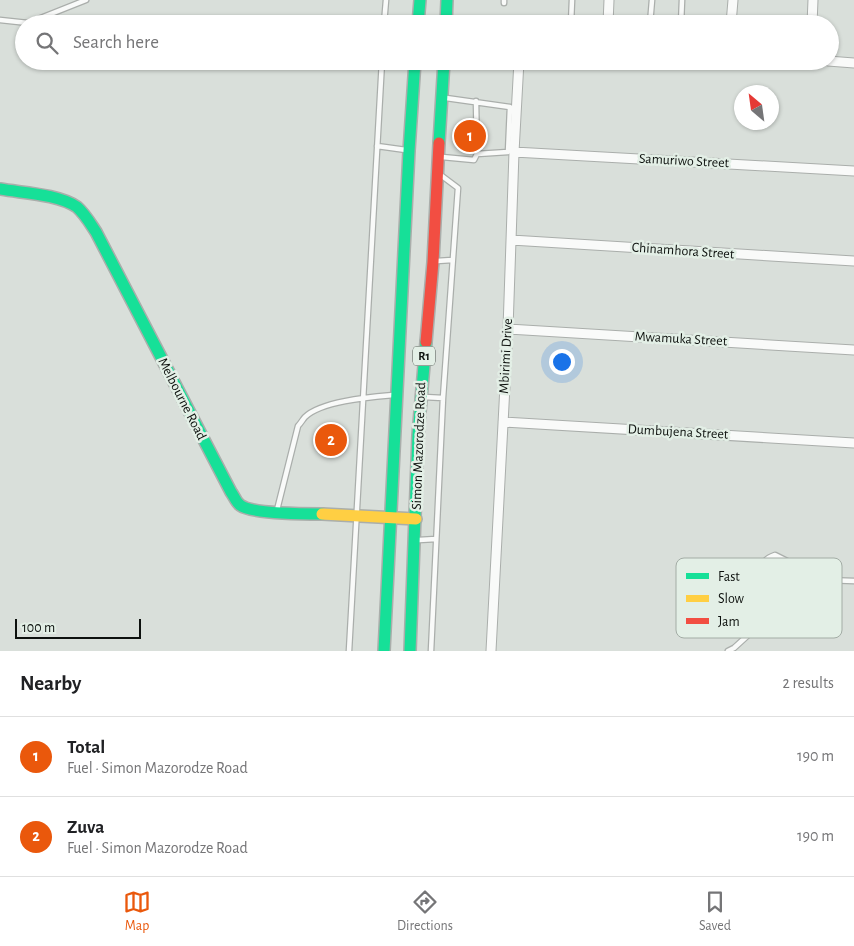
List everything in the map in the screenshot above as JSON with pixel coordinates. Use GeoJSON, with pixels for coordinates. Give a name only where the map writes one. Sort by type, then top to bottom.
{"type":"FeatureCollection","features":[{"type":"Feature","properties":{"kind":"main road"},"geometry":{"type":"LineString","coordinates":[[419,15],[420,0]]}},
{"type":"Feature","properties":{"kind":"main road"},"geometry":{"type":"LineString","coordinates":[[446,15],[447,0]]}},
{"type":"Feature","properties":{"kind":"main road","name":"Simon Mazorodze Road"},"geometry":{"type":"LineString","coordinates":[[384,651],[414,70]]}},
{"type":"Feature","properties":{"kind":"main road","name":"Simon Mazorodze Road"},"geometry":{"type":"LineString","coordinates":[[410,651],[420,397],[433,262],[444,70]]}},
{"type":"Feature","properties":{"kind":"main road","name":"Melbourne Road"},"geometry":{"type":"LineString","coordinates":[[0,189],[67,203],[73,205],[86,216],[236,501],[247,508],[276,512],[416,519]]}},
{"type":"Feature","properties":{"kind":"main road"},"geometry":{"type":"LineString","coordinates":[[391,517],[402,501],[408,455],[418,435]]}},
{"type":"Feature","properties":{"kind":"street"},"geometry":{"type":"LineString","coordinates":[[608,15],[609,0]]}},
{"type":"Feature","properties":{"kind":"street"},"geometry":{"type":"LineString","coordinates":[[732,15],[733,0]]}},
{"type":"Feature","properties":{"kind":"street"},"geometry":{"type":"LineString","coordinates":[[812,15],[813,0]]}},
{"type":"Feature","properties":{"kind":"street"},"geometry":{"type":"LineString","coordinates":[[839,62],[854,63]]}},
{"type":"Feature","properties":{"kind":"street","name":"Mbirimi Drive"},"geometry":{"type":"LineString","coordinates":[[491,651],[508,329],[519,70]]}},
{"type":"Feature","properties":{"kind":"street","name":"Samuriwo Street"},"geometry":{"type":"LineString","coordinates":[[514,152],[854,171]]}},
{"type":"Feature","properties":{"kind":"street","name":"Chinamhora Street"},"geometry":{"type":"LineString","coordinates":[[511,240],[854,261]]}},
{"type":"Feature","properties":{"kind":"street","name":"Mwamuka Street"},"geometry":{"type":"LineString","coordinates":[[508,329],[854,350]]}},
{"type":"Feature","properties":{"kind":"street","name":"Dumbujena Street"},"geometry":{"type":"LineString","coordinates":[[503,422],[854,443]]}},
{"type":"Feature","properties":{"kind":"lane"},"geometry":{"type":"LineString","coordinates":[[50,15],[86,0]]}},
{"type":"Feature","properties":{"kind":"lane"},"geometry":{"type":"LineString","coordinates":[[385,15],[386,0]]}},
{"type":"Feature","properties":{"kind":"lane"},"geometry":{"type":"LineString","coordinates":[[571,15],[572,0]]}},
{"type":"Feature","properties":{"kind":"lane"},"geometry":{"type":"LineString","coordinates":[[651,15],[652,0]]}},
{"type":"Feature","properties":{"kind":"lane"},"geometry":{"type":"LineString","coordinates":[[681,15],[682,0]]}},
{"type":"Feature","properties":{"kind":"lane"},"geometry":{"type":"LineString","coordinates":[[0,20],[15,22]]}},
{"type":"Feature","properties":{"kind":"lane"},"geometry":{"type":"LineString","coordinates":[[349,651],[381,70]]}},
{"type":"Feature","properties":{"kind":"lane"},"geometry":{"type":"LineString","coordinates":[[442,97],[509,106],[509,151],[477,154]]}},
{"type":"Feature","properties":{"kind":"lane"},"geometry":{"type":"LineString","coordinates":[[438,157],[474,160],[477,154],[476,101]]}},
{"type":"Feature","properties":{"kind":"lane"},"geometry":{"type":"LineString","coordinates":[[377,146],[409,151]]}},
{"type":"Feature","properties":{"kind":"lane"},"geometry":{"type":"LineString","coordinates":[[431,651],[452,260],[458,188],[437,173]]}},
{"type":"Feature","properties":{"kind":"lane"},"geometry":{"type":"LineString","coordinates":[[433,262],[452,260]]}},
{"type":"Feature","properties":{"kind":"lane"},"geometry":{"type":"LineString","coordinates":[[276,512],[298,426],[306,417],[317,409],[364,397],[397,395]]}},
{"type":"Feature","properties":{"kind":"lane"},"geometry":{"type":"LineString","coordinates":[[420,397],[444,398]]}},
{"type":"Feature","properties":{"kind":"lane"},"geometry":{"type":"LineString","coordinates":[[415,540],[436,539]]}},
{"type":"Feature","properties":{"kind":"lane"},"geometry":{"type":"LineString","coordinates":[[766,558],[775,555],[781,558]]}},
{"type":"Feature","properties":{"kind":"lane"},"geometry":{"type":"LineString","coordinates":[[728,651],[745,638]]}},
{"type":"Feature","properties":{"kind":"traffic: fast"},"geometry":{"type":"LineString","coordinates":[[419,15],[420,0]]}},
{"type":"Feature","properties":{"kind":"traffic: fast"},"geometry":{"type":"LineString","coordinates":[[446,15],[447,0]]}},
{"type":"Feature","properties":{"kind":"traffic: fast"},"geometry":{"type":"LineString","coordinates":[[384,651],[414,70]]}},
{"type":"Feature","properties":{"kind":"traffic: fast"},"geometry":{"type":"LineString","coordinates":[[439,143],[443,70]]}},
{"type":"Feature","properties":{"kind":"traffic: fast"},"geometry":{"type":"LineString","coordinates":[[0,189],[60,199],[77,207],[85,216],[96,232],[239,504],[246,508],[267,512],[322,514]]}},
{"type":"Feature","properties":{"kind":"traffic: fast"},"geometry":{"type":"LineString","coordinates":[[410,651],[418,435],[426,342]]}},
{"type":"Feature","properties":{"kind":"traffic: slow"},"geometry":{"type":"LineString","coordinates":[[322,514],[416,519]]}},
{"type":"Feature","properties":{"kind":"traffic: jam"},"geometry":{"type":"LineString","coordinates":[[426,342],[433,262],[439,143]]}},
{"type":"Feature","properties":{"kind":"place","name":"Total"},"geometry":{"type":"Point","coordinates":[470,136]}},
{"type":"Feature","properties":{"kind":"place","name":"Zuva"},"geometry":{"type":"Point","coordinates":[331,440]}}]}
